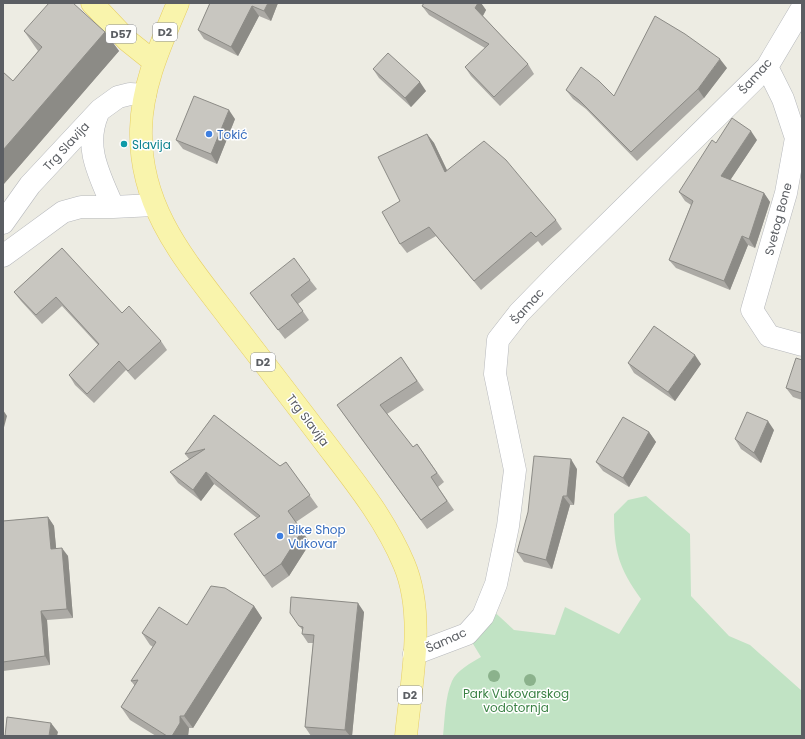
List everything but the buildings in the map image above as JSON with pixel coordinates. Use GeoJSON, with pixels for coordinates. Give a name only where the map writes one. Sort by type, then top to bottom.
{"type":"FeatureCollection","features":[{"type":"Feature","properties":{"kind":"main road","name":"D57"},"geometry":{"type":"LineString","coordinates":[[92,3],[128,41],[153,61]]}},
{"type":"Feature","properties":{"kind":"main road","name":"D2"},"geometry":{"type":"LineString","coordinates":[[153,61],[178,3]]}},
{"type":"Feature","properties":{"kind":"main road","name":"Trg Slavija"},"geometry":{"type":"LineString","coordinates":[[153,61],[145,95],[141,129],[143,164],[154,205],[166,230],[194,272],[374,506],[405,566],[416,612],[414,654]]}},
{"type":"Feature","properties":{"kind":"main road","name":"D2"},"geometry":{"type":"LineString","coordinates":[[406,736],[414,654]]}},
{"type":"Feature","properties":{"kind":"street","name":"Šamac"},"geometry":{"type":"LineString","coordinates":[[414,654],[467,634],[483,616],[496,584],[508,526],[515,470],[495,374],[498,340],[519,314],[558,273],[767,67],[802,8]]}},
{"type":"Feature","properties":{"kind":"street","name":"Svetog Bone"},"geometry":{"type":"LineString","coordinates":[[767,67],[784,99],[796,138],[786,193],[752,310],[769,336],[802,345]]}},
{"type":"Feature","properties":{"kind":"street","name":"Trg Slavija"},"geometry":{"type":"LineString","coordinates":[[3,222],[30,185],[100,110],[118,97],[130,94],[145,95]]}},
{"type":"Feature","properties":{"kind":"street"},"geometry":{"type":"LineString","coordinates":[[100,110],[92,127],[91,138],[95,166],[113,207]]}},
{"type":"Feature","properties":{"kind":"street"},"geometry":{"type":"LineString","coordinates":[[3,256],[63,212],[81,207],[154,205]]}},
{"type":"Feature","properties":{"kind":"green space","name":"Park Vukovarskog vodotornja"},"geometry":{"type":"Polygon","coordinates":[[[646,496],[690,534],[691,596],[729,636],[750,645],[802,691],[802,736],[443,736],[447,701],[452,681],[457,673],[481,657],[467,634],[488,606],[514,630],[555,635],[565,607],[619,634],[641,599],[623,569],[619,559],[615,539],[614,514],[628,500],[646,496]]]}},
{"type":"Feature","properties":{"kind":"place","name":"Tokić"},"geometry":{"type":"Point","coordinates":[209,134]}},
{"type":"Feature","properties":{"kind":"place","name":"Slavija"},"geometry":{"type":"Point","coordinates":[124,144]}},
{"type":"Feature","properties":{"kind":"place","name":"Bike Shop Vukovar"},"geometry":{"type":"Point","coordinates":[280,536]}}]}
